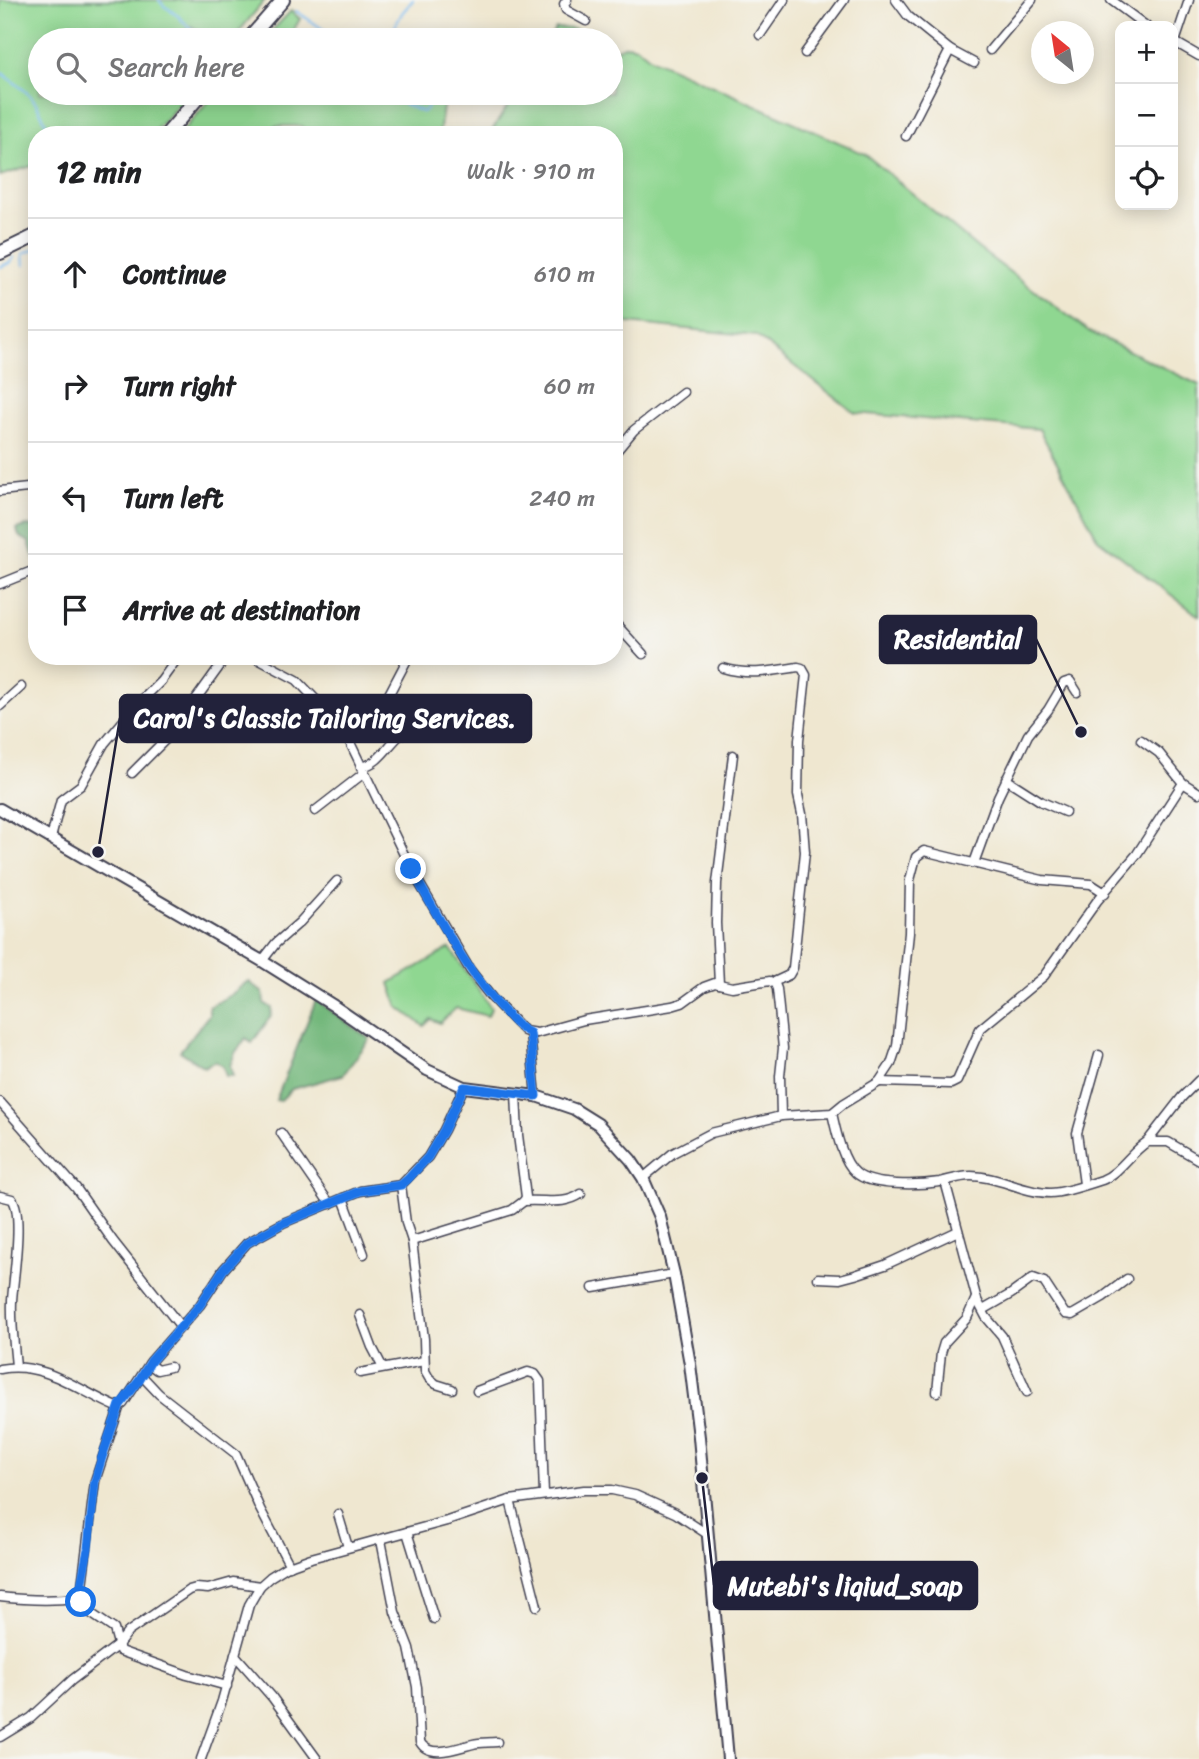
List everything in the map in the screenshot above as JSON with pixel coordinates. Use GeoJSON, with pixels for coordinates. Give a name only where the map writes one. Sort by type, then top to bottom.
{"type":"FeatureCollection","features":[{"type":"Feature","properties":{"kind":"main road"},"geometry":{"type":"LineString","coordinates":[[258,28],[283,0]]}},
{"type":"Feature","properties":{"kind":"main road"},"geometry":{"type":"LineString","coordinates":[[174,126],[192,105]]}},
{"type":"Feature","properties":{"kind":"main road"},"geometry":{"type":"LineString","coordinates":[[0,253],[28,239]]}},
{"type":"Feature","properties":{"kind":"street"},"geometry":{"type":"LineString","coordinates":[[567,0],[564,4],[566,9],[586,21]]}},
{"type":"Feature","properties":{"kind":"street"},"geometry":{"type":"LineString","coordinates":[[760,35],[784,0]]}},
{"type":"Feature","properties":{"kind":"street"},"geometry":{"type":"LineString","coordinates":[[805,53],[844,0]]}},
{"type":"Feature","properties":{"kind":"street"},"geometry":{"type":"LineString","coordinates":[[895,0],[908,16],[950,50],[974,63]]}},
{"type":"Feature","properties":{"kind":"street"},"geometry":{"type":"LineString","coordinates":[[989,50],[1032,0]]}},
{"type":"Feature","properties":{"kind":"street"},"geometry":{"type":"LineString","coordinates":[[1111,0],[1139,21]]}},
{"type":"Feature","properties":{"kind":"street"},"geometry":{"type":"LineString","coordinates":[[1178,30],[1189,0]]}},
{"type":"Feature","properties":{"kind":"street"},"geometry":{"type":"LineString","coordinates":[[1178,43],[1199,56]]}},
{"type":"Feature","properties":{"kind":"street"},"geometry":{"type":"LineString","coordinates":[[906,136],[950,50]]}},
{"type":"Feature","properties":{"kind":"street"},"geometry":{"type":"LineString","coordinates":[[623,443],[634,430],[683,392]]}},
{"type":"Feature","properties":{"kind":"street"},"geometry":{"type":"LineString","coordinates":[[0,491],[28,488]]}},
{"type":"Feature","properties":{"kind":"street"},"geometry":{"type":"LineString","coordinates":[[0,584],[28,573]]}},
{"type":"Feature","properties":{"kind":"street"},"geometry":{"type":"LineString","coordinates":[[623,632],[643,654]]}},
{"type":"Feature","properties":{"kind":"street"},"geometry":{"type":"LineString","coordinates":[[51,838],[61,800],[82,785],[104,744],[173,665]]}},
{"type":"Feature","properties":{"kind":"street"},"geometry":{"type":"LineString","coordinates":[[132,773],[170,735],[221,665]]}},
{"type":"Feature","properties":{"kind":"street"},"geometry":{"type":"LineString","coordinates":[[271,665],[297,680],[343,728],[411,869],[470,970],[510,1018],[523,1031],[530,1033],[584,1020],[672,1006],[715,983],[732,986],[774,982],[789,975],[793,968],[805,852],[798,795],[799,740],[806,675],[802,668],[798,667],[765,673],[723,668]]}},
{"type":"Feature","properties":{"kind":"street"},"geometry":{"type":"LineString","coordinates":[[343,728],[353,729],[375,720],[385,710],[388,696],[404,665]]}},
{"type":"Feature","properties":{"kind":"street"},"geometry":{"type":"LineString","coordinates":[[974,863],[1006,779],[1028,735],[1065,682],[1070,681],[1077,692]]}},
{"type":"Feature","properties":{"kind":"street"},"geometry":{"type":"LineString","coordinates":[[0,706],[21,687]]}},
{"type":"Feature","properties":{"kind":"street"},"geometry":{"type":"LineString","coordinates":[[316,811],[375,762],[402,732],[411,728]]}},
{"type":"Feature","properties":{"kind":"street"},"geometry":{"type":"LineString","coordinates":[[1141,740],[1159,753],[1183,783],[1199,793]]}},
{"type":"Feature","properties":{"kind":"street"},"geometry":{"type":"LineString","coordinates":[[719,984],[717,883],[733,755]]}},
{"type":"Feature","properties":{"kind":"street"},"geometry":{"type":"LineString","coordinates":[[1006,779],[1042,802],[1065,812]]}},
{"type":"Feature","properties":{"kind":"street"},"geometry":{"type":"LineString","coordinates":[[879,1082],[951,1084],[957,1081],[980,1029],[1044,976],[1066,943],[1137,854],[1183,783]]}},
{"type":"Feature","properties":{"kind":"street"},"geometry":{"type":"LineString","coordinates":[[0,809],[262,961],[334,1006],[427,1070],[464,1087],[536,1096],[575,1109],[598,1124],[631,1160],[643,1178],[660,1217],[674,1274],[690,1363],[728,1759]]}},
{"type":"Feature","properties":{"kind":"street"},"geometry":{"type":"LineString","coordinates":[[643,1178],[673,1153],[711,1133],[781,1116],[832,1113],[879,1082],[891,1064],[897,1046],[909,933],[910,880],[916,857],[924,851],[1042,880],[1091,884],[1105,893]]}},
{"type":"Feature","properties":{"kind":"street"},"geometry":{"type":"LineString","coordinates":[[262,961],[337,881]]}},
{"type":"Feature","properties":{"kind":"street"},"geometry":{"type":"LineString","coordinates":[[774,982],[782,1027],[781,1116]]}},
{"type":"Feature","properties":{"kind":"street"},"geometry":{"type":"LineString","coordinates":[[530,1033],[536,1096]]}},
{"type":"Feature","properties":{"kind":"street"},"geometry":{"type":"LineString","coordinates":[[1084,1184],[1077,1133],[1099,1055]]}},
{"type":"Feature","properties":{"kind":"street"},"geometry":{"type":"LineString","coordinates":[[832,1113],[849,1163],[854,1172],[862,1177],[910,1184],[971,1176],[1028,1191],[1051,1193],[1111,1175],[1147,1142],[1182,1097],[1199,1080]]}},
{"type":"Feature","properties":{"kind":"street"},"geometry":{"type":"LineString","coordinates":[[226,1686],[174,1671],[121,1651],[114,1629],[83,1608],[79,1596],[88,1549],[95,1481],[120,1405],[149,1364],[200,1305],[223,1270],[247,1243],[283,1223],[343,1198],[377,1187],[401,1185],[428,1157],[464,1087]]}},
{"type":"Feature","properties":{"kind":"street"},"geometry":{"type":"LineString","coordinates":[[516,1093],[526,1197],[524,1201]]}},
{"type":"Feature","properties":{"kind":"street"},"geometry":{"type":"LineString","coordinates":[[0,1102],[76,1188],[113,1241],[181,1327]]}},
{"type":"Feature","properties":{"kind":"street"},"geometry":{"type":"LineString","coordinates":[[281,1133],[330,1204]]}},
{"type":"Feature","properties":{"kind":"street"},"geometry":{"type":"LineString","coordinates":[[1147,1142],[1168,1142],[1199,1160]]}},
{"type":"Feature","properties":{"kind":"street"},"geometry":{"type":"LineString","coordinates":[[945,1181],[976,1298],[1002,1336],[1027,1392]]}},
{"type":"Feature","properties":{"kind":"street"},"geometry":{"type":"LineString","coordinates":[[401,1185],[406,1223],[412,1241],[424,1339],[424,1361],[429,1378],[452,1390]]}},
{"type":"Feature","properties":{"kind":"street"},"geometry":{"type":"LineString","coordinates":[[412,1241],[512,1210],[524,1201],[540,1199],[558,1203],[582,1194]]}},
{"type":"Feature","properties":{"kind":"street"},"geometry":{"type":"LineString","coordinates":[[0,1196],[16,1203],[17,1246],[12,1300],[16,1366]]}},
{"type":"Feature","properties":{"kind":"street"},"geometry":{"type":"LineString","coordinates":[[343,1198],[364,1254]]}},
{"type":"Feature","properties":{"kind":"street"},"geometry":{"type":"LineString","coordinates":[[818,1278],[841,1279],[885,1265],[958,1231]]}},
{"type":"Feature","properties":{"kind":"street"},"geometry":{"type":"LineString","coordinates":[[593,1288],[674,1274]]}},
{"type":"Feature","properties":{"kind":"street"},"geometry":{"type":"LineString","coordinates":[[982,1310],[1033,1278],[1044,1282],[1065,1314],[1072,1315],[1104,1297],[1127,1279]]}},
{"type":"Feature","properties":{"kind":"street"},"geometry":{"type":"LineString","coordinates":[[937,1392],[944,1343],[967,1318],[976,1298]]}},
{"type":"Feature","properties":{"kind":"street"},"geometry":{"type":"LineString","coordinates":[[360,1315],[383,1368]]}},
{"type":"Feature","properties":{"kind":"street"},"geometry":{"type":"LineString","coordinates":[[360,1373],[424,1361]]}},
{"type":"Feature","properties":{"kind":"street"},"geometry":{"type":"LineString","coordinates":[[149,1364],[157,1370],[170,1367]]}},
{"type":"Feature","properties":{"kind":"street"},"geometry":{"type":"LineString","coordinates":[[0,1369],[16,1366],[71,1382],[108,1403],[117,1407],[120,1405]]}},
{"type":"Feature","properties":{"kind":"street"},"geometry":{"type":"LineString","coordinates":[[477,1391],[528,1372],[535,1374],[540,1381],[544,1495]]}},
{"type":"Feature","properties":{"kind":"street"},"geometry":{"type":"LineString","coordinates":[[142,1377],[159,1394],[236,1454],[260,1509],[290,1566]]}},
{"type":"Feature","properties":{"kind":"street"},"geometry":{"type":"LineString","coordinates":[[201,1759],[226,1686],[249,1605],[260,1586],[290,1566],[510,1500],[584,1490],[612,1490],[635,1495],[675,1513],[707,1534]]}},
{"type":"Feature","properties":{"kind":"street"},"geometry":{"type":"LineString","coordinates":[[510,1500],[537,1606]]}},
{"type":"Feature","properties":{"kind":"street"},"geometry":{"type":"LineString","coordinates":[[338,1514],[348,1547]]}},
{"type":"Feature","properties":{"kind":"street"},"geometry":{"type":"LineString","coordinates":[[407,1532],[434,1619]]}},
{"type":"Feature","properties":{"kind":"street"},"geometry":{"type":"LineString","coordinates":[[381,1540],[395,1612],[409,1648],[417,1687],[420,1742],[423,1749],[443,1752],[477,1743],[497,1742]]}},
{"type":"Feature","properties":{"kind":"street"},"geometry":{"type":"LineString","coordinates":[[0,1737],[31,1718],[72,1680],[118,1645],[128,1632],[189,1590],[208,1589],[233,1582],[260,1586]]}},
{"type":"Feature","properties":{"kind":"street"},"geometry":{"type":"LineString","coordinates":[[0,1597],[62,1600],[79,1596]]}},
{"type":"Feature","properties":{"kind":"street"},"geometry":{"type":"LineString","coordinates":[[235,1656],[272,1697],[317,1759]]}},
{"type":"Feature","properties":{"kind":"green space"},"geometry":{"type":"Polygon","coordinates":[[[0,0],[265,0],[242,28],[28,28],[28,105],[179,105],[159,126],[28,126],[28,167],[0,176],[0,0]]]}},
{"type":"Feature","properties":{"kind":"green space"},"geometry":{"type":"Polygon","coordinates":[[[291,11],[300,19],[295,28],[275,28],[291,11]]]}},
{"type":"Feature","properties":{"kind":"green space"},"geometry":{"type":"Polygon","coordinates":[[[623,46],[637,47],[652,59],[865,154],[979,249],[1090,332],[1199,385],[1199,616],[1098,539],[1039,429],[855,413],[756,336],[623,321],[623,126],[495,126],[508,105],[623,105],[623,46]]]}},
{"type":"Feature","properties":{"kind":"green space"},"geometry":{"type":"Polygon","coordinates":[[[205,105],[443,105],[440,126],[187,126],[205,105]]]}},
{"type":"Feature","properties":{"kind":"green space"},"geometry":{"type":"Polygon","coordinates":[[[28,526],[28,541],[19,536],[17,529],[28,526]]]}},
{"type":"Feature","properties":{"kind":"green space"},"geometry":{"type":"Polygon","coordinates":[[[450,948],[491,1008],[488,1016],[456,1008],[440,1023],[431,1019],[424,1026],[398,1007],[390,983],[450,948]]]}},
{"type":"Feature","properties":{"kind":"green space"},"geometry":{"type":"Polygon","coordinates":[[[248,981],[263,993],[264,1003],[272,1008],[271,1016],[252,1043],[246,1038],[235,1053],[230,1066],[233,1076],[226,1076],[223,1067],[215,1061],[204,1067],[180,1051],[209,1015],[209,1007],[248,981]]]}},
{"type":"Feature","properties":{"kind":"green space"},"geometry":{"type":"Polygon","coordinates":[[[316,1000],[370,1039],[343,1075],[292,1089],[280,1101],[276,1100],[316,1000]]]}},
{"type":"Feature","properties":{"kind":"waterway"},"geometry":{"type":"LineString","coordinates":[[159,0],[190,28]]}},
{"type":"Feature","properties":{"kind":"waterway"},"geometry":{"type":"LineString","coordinates":[[394,28],[413,0]]}},
{"type":"Feature","properties":{"kind":"waterway"},"geometry":{"type":"LineString","coordinates":[[296,11],[321,28]]}},
{"type":"Feature","properties":{"kind":"waterway"},"geometry":{"type":"LineString","coordinates":[[2,73],[28,94]]}},
{"type":"Feature","properties":{"kind":"waterway"},"geometry":{"type":"LineString","coordinates":[[37,105],[47,126]]}},
{"type":"Feature","properties":{"kind":"waterway"},"geometry":{"type":"LineString","coordinates":[[407,105],[422,112],[429,105]]}},
{"type":"Feature","properties":{"kind":"waterway"},"geometry":{"type":"LineString","coordinates":[[24,265],[23,254],[28,252]]}},
{"type":"Feature","properties":{"kind":"waterway"},"geometry":{"type":"LineString","coordinates":[[0,267],[11,262],[14,257]]}},
{"type":"Feature","properties":{"kind":"place","name":"Residential"},"geometry":{"type":"Point","coordinates":[1081,732]}},
{"type":"Feature","properties":{"kind":"place","name":"Carol's Classic Tailoring Services."},"geometry":{"type":"Point","coordinates":[98,852]}},
{"type":"Feature","properties":{"kind":"place","name":"Mutebi's liqiud_soap"},"geometry":{"type":"Point","coordinates":[702,1478]}},
{"type":"Feature","properties":{"kind":"route"},"geometry":{"type":"LineString","coordinates":[[81,1602],[79,1596],[88,1549],[95,1481],[120,1405],[151,1361],[200,1305],[223,1270],[247,1243],[283,1223],[360,1191],[401,1185],[428,1157],[464,1087],[536,1096],[530,1033],[523,1031],[470,970],[411,869]]}}]}
